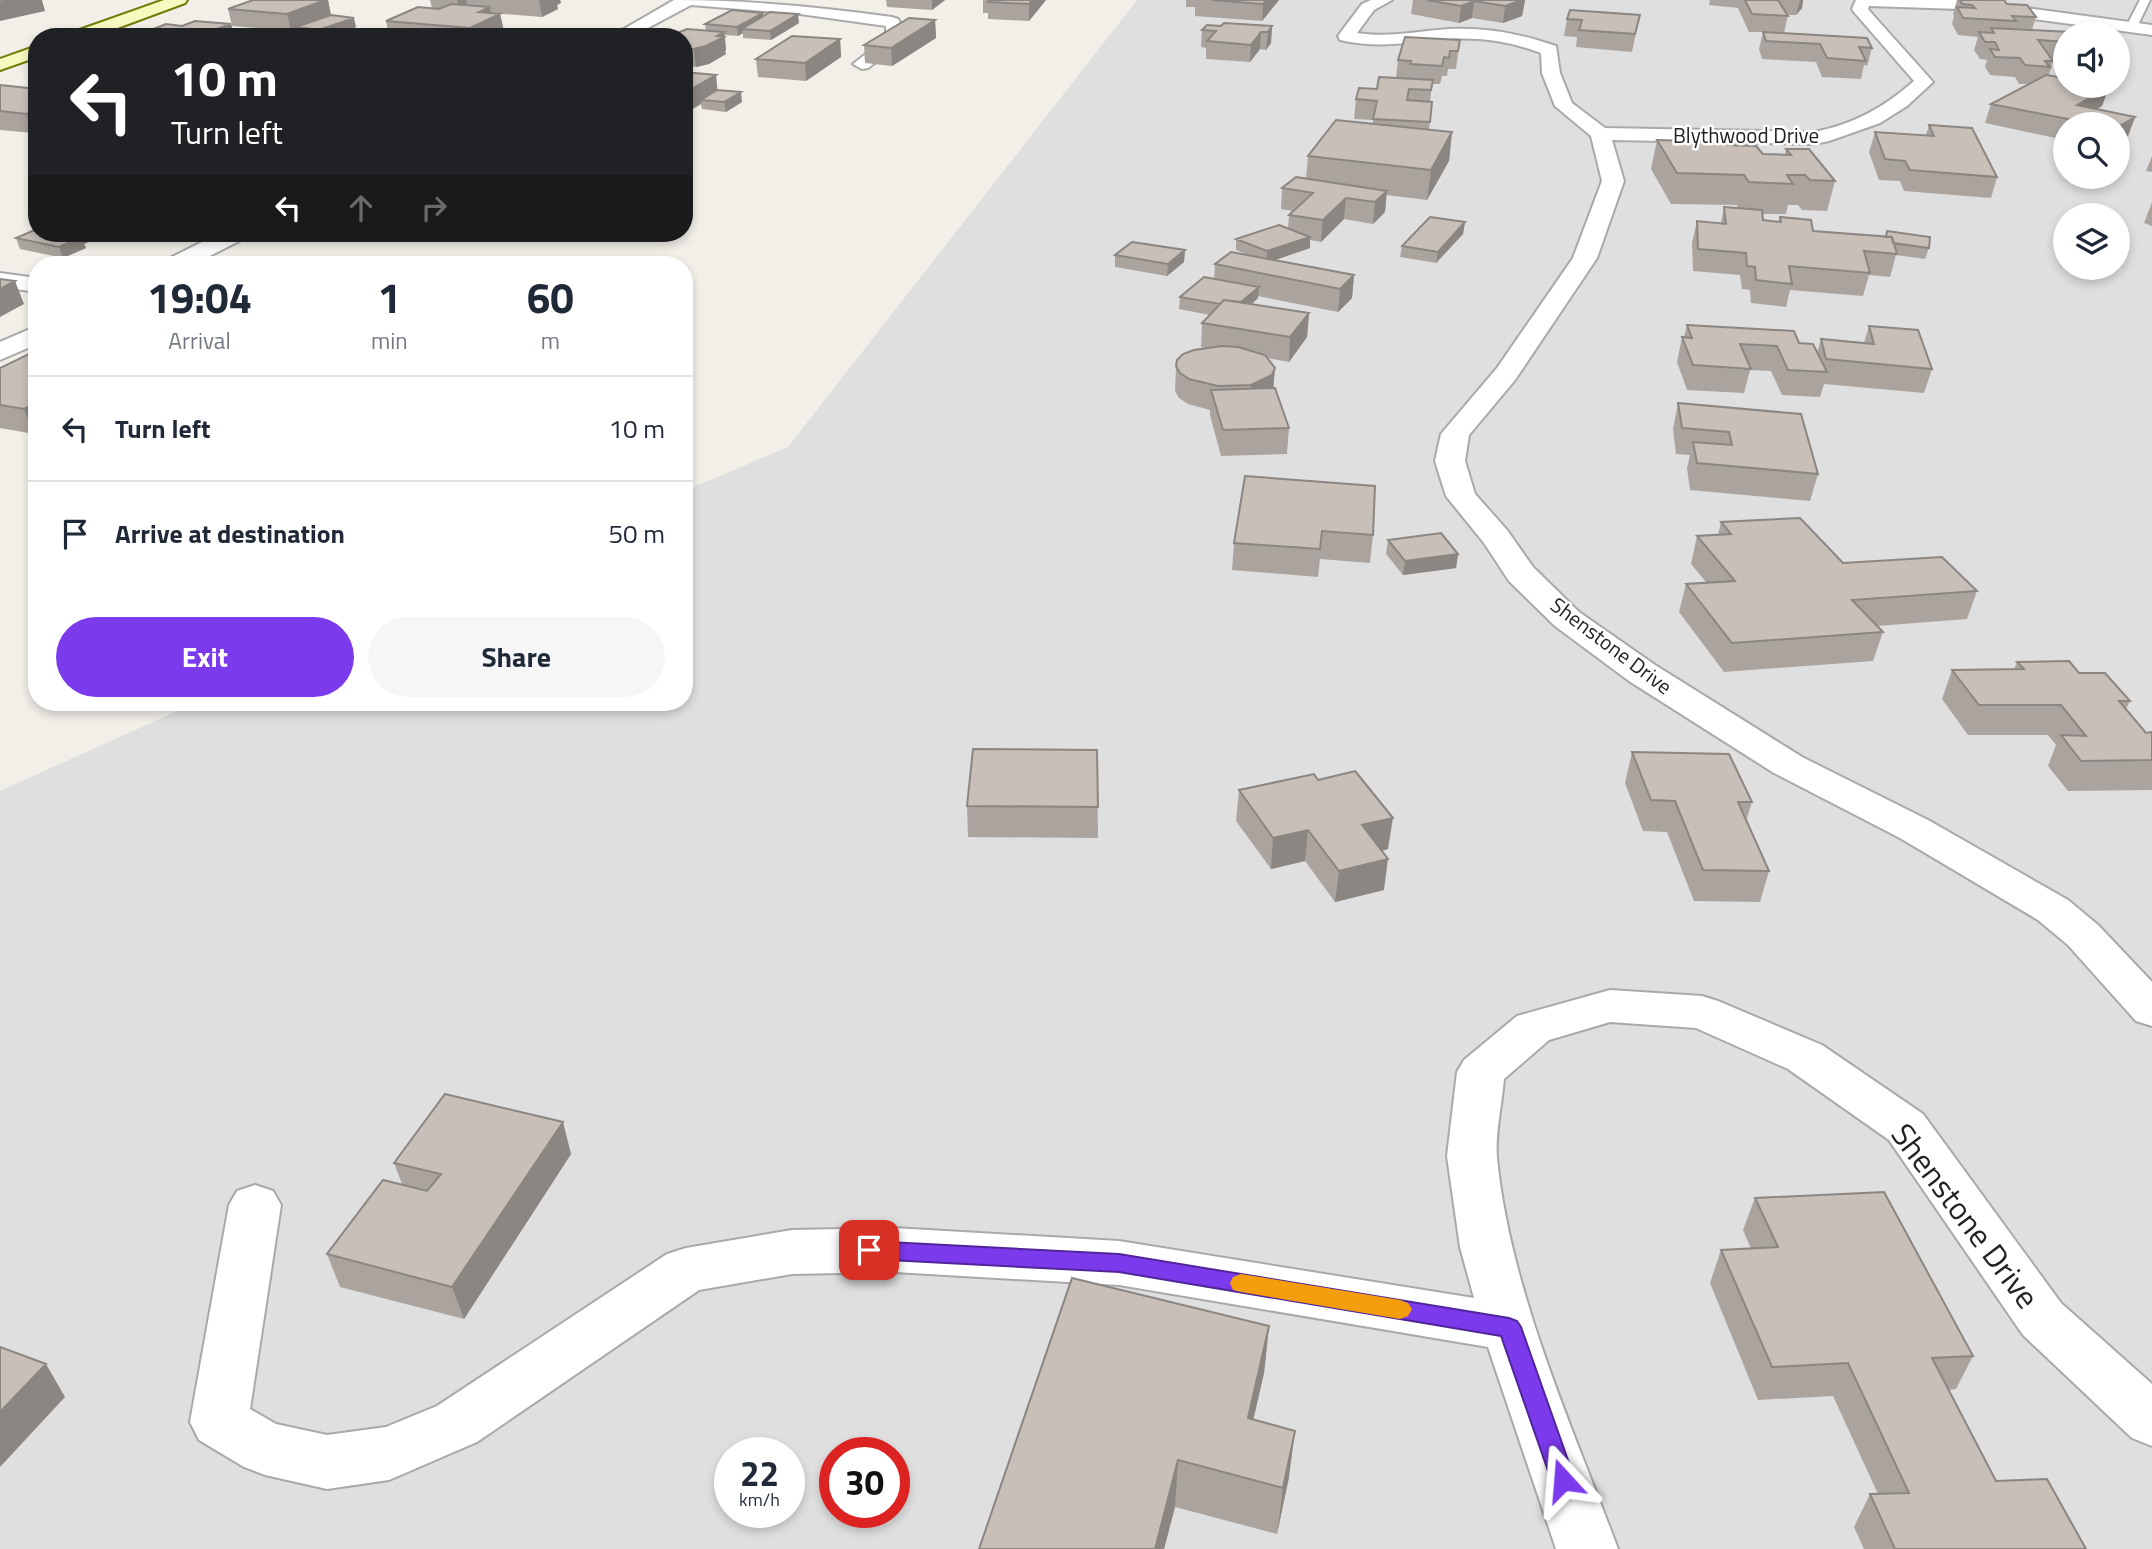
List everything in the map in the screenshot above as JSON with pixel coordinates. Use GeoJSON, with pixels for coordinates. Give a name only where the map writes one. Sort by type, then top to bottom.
{"type":"FeatureCollection","features":[{"type":"Feature","properties":{"kind":"main road"},"geometry":{"type":"LineString","coordinates":[[102,28],[179,0]]}},
{"type":"Feature","properties":{"kind":"main road"},"geometry":{"type":"LineString","coordinates":[[0,65],[28,54]]}},
{"type":"Feature","properties":{"kind":"street"},"geometry":{"type":"LineString","coordinates":[[682,0],[800,9],[892,22],[896,29],[894,40],[862,64]]}},
{"type":"Feature","properties":{"kind":"street"},"geometry":{"type":"LineString","coordinates":[[635,28],[689,0]]}},
{"type":"Feature","properties":{"kind":"street"},"geometry":{"type":"LineString","coordinates":[[1384,0],[1368,7],[1346,36],[1363,41],[1391,41],[1474,34],[1529,42],[1550,50],[1551,73],[1564,106],[1600,134]]}},
{"type":"Feature","properties":{"kind":"street","name":"Blythwood Drive"},"geometry":{"type":"LineString","coordinates":[[1600,134],[1814,138],[1836,135],[1859,127],[1907,99],[1924,82],[1910,64],[1876,32],[1860,9],[1863,2],[1879,0],[2017,5],[2152,30]]}},
{"type":"Feature","properties":{"kind":"street","name":"Shenstone Drive"},"geometry":{"type":"LineString","coordinates":[[1600,134],[1613,181],[1585,258],[1506,374],[1455,434],[1450,461],[1461,496],[1496,537],[1521,574],[1567,619],[1642,673],[1788,765],[1914,828],[2053,910],[2082,935],[2152,1010]]}},
{"type":"Feature","properties":{"kind":"street"},"geometry":{"type":"LineString","coordinates":[[192,256],[219,242]]}},
{"type":"Feature","properties":{"kind":"street"},"geometry":{"type":"LineString","coordinates":[[0,280],[28,284]]}},
{"type":"Feature","properties":{"kind":"street"},"geometry":{"type":"LineString","coordinates":[[0,352],[28,338]]}},
{"type":"Feature","properties":{"kind":"street","name":"Shenstone Drive"},"geometry":{"type":"LineString","coordinates":[[1587,1549],[1509,1327],[1486,1247],[1472,1156],[1481,1072],[1533,1028],[1610,1006],[1702,1012],[1805,1057],[1906,1127],[2042,1319],[2152,1420]]}},
{"type":"Feature","properties":{"kind":"street"},"geometry":{"type":"LineString","coordinates":[[255,1205],[219,1422],[265,1448],[327,1462],[389,1453],[457,1424],[686,1270],[792,1252],[894,1250],[1119,1263],[1509,1327]]}},
{"type":"Feature","properties":{"kind":"lane"},"geometry":{"type":"LineString","coordinates":[[2132,27],[2145,0]]}},
{"type":"Feature","properties":{"kind":"shaded area"},"geometry":{"type":"Polygon","coordinates":[[[1137,0],[2152,0],[2152,1549],[0,1549],[0,791],[177,711],[693,711],[693,487],[788,447],[1137,0]]]}},
{"type":"Feature","properties":{"kind":"building"},"geometry":{"type":"Polygon","coordinates":[[[253,0],[325,0],[287,14],[228,9],[253,0]]]}},
{"type":"Feature","properties":{"kind":"building"},"geometry":{"type":"Polygon","coordinates":[[[1032,0],[1029,4],[988,2],[1032,0]]]}},
{"type":"Feature","properties":{"kind":"building"},"geometry":{"type":"Polygon","coordinates":[[[1212,0],[1267,0],[1263,4],[1212,0]]]}},
{"type":"Feature","properties":{"kind":"building"},"geometry":{"type":"Polygon","coordinates":[[[1427,0],[1522,0],[1505,6],[1474,1],[1461,6],[1427,0]]]}},
{"type":"Feature","properties":{"kind":"building"},"geometry":{"type":"Polygon","coordinates":[[[1745,0],[1778,0],[1788,16],[1752,14],[1745,0]]]}},
{"type":"Feature","properties":{"kind":"building"},"geometry":{"type":"Polygon","coordinates":[[[1960,0],[2004,0],[2007,4],[2027,5],[2036,17],[2012,16],[2016,21],[1963,18],[1957,7],[1975,8],[1962,4],[1960,0]]]}},
{"type":"Feature","properties":{"kind":"building"},"geometry":{"type":"Polygon","coordinates":[[[451,4],[490,7],[479,12],[500,14],[470,28],[386,21],[418,7],[439,9],[451,4]]]}},
{"type":"Feature","properties":{"kind":"building"},"geometry":{"type":"Polygon","coordinates":[[[732,10],[763,13],[737,27],[705,24],[732,10]]]}},
{"type":"Feature","properties":{"kind":"building"},"geometry":{"type":"Polygon","coordinates":[[[1570,10],[1640,15],[1635,34],[1579,30],[1582,20],[1567,19],[1570,10]]]}},
{"type":"Feature","properties":{"kind":"building"},"geometry":{"type":"Polygon","coordinates":[[[770,12],[798,14],[770,31],[742,29],[770,12]]]}},
{"type":"Feature","properties":{"kind":"building"},"geometry":{"type":"Polygon","coordinates":[[[331,15],[354,18],[325,28],[296,27],[331,15]]]}},
{"type":"Feature","properties":{"kind":"building"},"geometry":{"type":"Polygon","coordinates":[[[909,18],[935,20],[891,48],[864,45],[909,18]]]}},
{"type":"Feature","properties":{"kind":"building"},"geometry":{"type":"Polygon","coordinates":[[[195,21],[231,24],[220,28],[156,28],[166,24],[182,26],[195,21]]]}},
{"type":"Feature","properties":{"kind":"building"},"geometry":{"type":"Polygon","coordinates":[[[1224,23],[1272,26],[1268,32],[1261,32],[1251,45],[1207,41],[1216,31],[1202,30],[1207,25],[1221,26],[1224,23]]]}},
{"type":"Feature","properties":{"kind":"building"},"geometry":{"type":"Polygon","coordinates":[[[1991,28],[2053,31],[2053,41],[2038,40],[2053,61],[2045,61],[2050,67],[2025,65],[2020,58],[1995,57],[1990,49],[1999,50],[1995,42],[1985,42],[1979,32],[1994,33],[1991,28]]]}},
{"type":"Feature","properties":{"kind":"building"},"geometry":{"type":"Polygon","coordinates":[[[693,29],[724,32],[717,36],[724,37],[694,49],[693,29]]]}},
{"type":"Feature","properties":{"kind":"building"},"geometry":{"type":"Polygon","coordinates":[[[1763,32],[1867,38],[1872,48],[1859,47],[1866,61],[1827,58],[1820,44],[1766,41],[1763,32]]]}},
{"type":"Feature","properties":{"kind":"building"},"geometry":{"type":"Polygon","coordinates":[[[792,36],[840,39],[805,63],[756,59],[792,36]]]}},
{"type":"Feature","properties":{"kind":"building"},"geometry":{"type":"Polygon","coordinates":[[[1405,37],[1460,40],[1458,51],[1450,51],[1449,58],[1444,57],[1442,66],[1410,64],[1411,61],[1398,60],[1405,37]]]}},
{"type":"Feature","properties":{"kind":"building"},"geometry":{"type":"Polygon","coordinates":[[[693,73],[716,75],[693,88],[693,73]]]}},
{"type":"Feature","properties":{"kind":"building"},"geometry":{"type":"Polygon","coordinates":[[[2046,75],[2053,76],[2053,98],[2089,98],[2077,105],[2111,112],[2053,112],[2053,116],[1991,104],[2046,75]]]}},
{"type":"Feature","properties":{"kind":"building"},"geometry":{"type":"Polygon","coordinates":[[[1379,77],[1433,80],[1431,90],[1409,89],[1407,100],[1432,102],[1430,122],[1373,119],[1377,101],[1356,99],[1359,88],[1377,89],[1379,77]]]}},
{"type":"Feature","properties":{"kind":"building"},"geometry":{"type":"Polygon","coordinates":[[[0,85],[28,88],[28,113],[0,111],[0,85]]]}},
{"type":"Feature","properties":{"kind":"building"},"geometry":{"type":"Polygon","coordinates":[[[717,90],[741,92],[724,102],[701,100],[717,90]]]}},
{"type":"Feature","properties":{"kind":"building"},"geometry":{"type":"Polygon","coordinates":[[[1336,120],[1452,132],[1431,170],[1308,156],[1336,120]]]}},
{"type":"Feature","properties":{"kind":"building"},"geometry":{"type":"Polygon","coordinates":[[[1929,125],[1972,128],[1997,177],[1910,170],[1905,161],[1885,159],[1875,132],[1934,136],[1929,125]]]}},
{"type":"Feature","properties":{"kind":"building"},"geometry":{"type":"Polygon","coordinates":[[[1657,140],[1725,142],[1728,145],[1756,146],[1763,154],[1791,155],[1786,149],[1809,149],[1835,181],[1810,180],[1805,175],[1787,175],[1793,184],[1749,182],[1744,175],[1677,173],[1657,140]]]}},
{"type":"Feature","properties":{"kind":"building"},"geometry":{"type":"Polygon","coordinates":[[[1296,177],[1387,191],[1375,202],[1346,198],[1323,220],[1289,215],[1313,193],[1282,188],[1296,177]]]}},
{"type":"Feature","properties":{"kind":"building"},"geometry":{"type":"Polygon","coordinates":[[[1724,207],[1762,210],[1763,220],[1781,222],[1780,217],[1811,220],[1813,231],[1892,237],[1897,254],[1864,251],[1870,273],[1789,266],[1792,284],[1756,280],[1755,267],[1747,266],[1746,253],[1698,249],[1697,221],[1726,224],[1724,207]]]}},
{"type":"Feature","properties":{"kind":"building"},"geometry":{"type":"Polygon","coordinates":[[[1430,217],[1465,222],[1438,252],[1402,246],[1430,217]]]}},
{"type":"Feature","properties":{"kind":"building"},"geometry":{"type":"Polygon","coordinates":[[[1279,225],[1310,237],[1267,251],[1236,239],[1279,225]]]}},
{"type":"Feature","properties":{"kind":"building"},"geometry":{"type":"Polygon","coordinates":[[[1887,231],[1930,237],[1929,248],[1893,243],[1892,237],[1886,237],[1887,231]]]}},
{"type":"Feature","properties":{"kind":"building"},"geometry":{"type":"Polygon","coordinates":[[[28,233],[28,241],[16,238],[28,233]]]}},
{"type":"Feature","properties":{"kind":"building"},"geometry":{"type":"Polygon","coordinates":[[[35,242],[70,242],[59,247],[35,242]]]}},
{"type":"Feature","properties":{"kind":"building"},"geometry":{"type":"Polygon","coordinates":[[[1132,242],[1185,250],[1168,264],[1115,255],[1132,242]]]}},
{"type":"Feature","properties":{"kind":"building"},"geometry":{"type":"Polygon","coordinates":[[[1231,252],[1354,275],[1340,289],[1215,264],[1231,252]]]}},
{"type":"Feature","properties":{"kind":"building"},"geometry":{"type":"Polygon","coordinates":[[[1204,277],[1259,287],[1241,302],[1224,300],[1220,304],[1180,297],[1204,277]]]}},
{"type":"Feature","properties":{"kind":"building"},"geometry":{"type":"Polygon","coordinates":[[[0,279],[15,281],[0,289],[0,279]]]}},
{"type":"Feature","properties":{"kind":"building"},"geometry":{"type":"Polygon","coordinates":[[[1224,300],[1309,313],[1290,337],[1202,323],[1224,300]]]}},
{"type":"Feature","properties":{"kind":"building"},"geometry":{"type":"Polygon","coordinates":[[[1687,325],[1794,331],[1799,343],[1813,344],[1827,372],[1788,370],[1777,346],[1740,344],[1751,369],[1693,365],[1682,337],[1692,338],[1687,325]]]}},
{"type":"Feature","properties":{"kind":"building"},"geometry":{"type":"Polygon","coordinates":[[[1869,326],[1918,330],[1932,369],[1826,359],[1821,339],[1874,344],[1869,326]]]}},
{"type":"Feature","properties":{"kind":"building"},"geometry":{"type":"Polygon","coordinates":[[[1222,346],[1238,347],[1265,355],[1275,368],[1272,375],[1251,385],[1218,386],[1189,379],[1180,373],[1176,366],[1177,360],[1183,354],[1222,346]]]}},
{"type":"Feature","properties":{"kind":"building"},"geometry":{"type":"Polygon","coordinates":[[[28,354],[28,407],[24,409],[0,405],[0,368],[28,354]]]}},
{"type":"Feature","properties":{"kind":"building"},"geometry":{"type":"Polygon","coordinates":[[[1275,388],[1289,428],[1223,430],[1211,390],[1275,388]]]}},
{"type":"Feature","properties":{"kind":"building"},"geometry":{"type":"Polygon","coordinates":[[[1678,403],[1801,414],[1818,474],[1697,463],[1693,442],[1732,445],[1729,432],[1682,428],[1678,403]]]}},
{"type":"Feature","properties":{"kind":"building"},"geometry":{"type":"Polygon","coordinates":[[[1245,476],[1375,486],[1373,535],[1322,531],[1320,549],[1234,543],[1245,476]]]}},
{"type":"Feature","properties":{"kind":"building"},"geometry":{"type":"Polygon","coordinates":[[[1800,518],[1843,563],[1942,557],[1977,591],[1852,600],[1883,632],[1732,643],[1686,584],[1735,581],[1697,536],[1731,534],[1721,522],[1800,518]]]}},
{"type":"Feature","properties":{"kind":"building"},"geometry":{"type":"Polygon","coordinates":[[[1441,533],[1458,554],[1405,561],[1388,540],[1441,533]]]}},
{"type":"Feature","properties":{"kind":"building"},"geometry":{"type":"Polygon","coordinates":[[[2069,661],[2079,673],[2105,673],[2130,701],[2119,701],[2146,733],[2152,732],[2152,760],[2081,761],[2061,735],[2086,736],[2061,705],[1979,705],[1952,670],[2024,669],[2017,662],[2069,661]]]}},
{"type":"Feature","properties":{"kind":"building"},"geometry":{"type":"Polygon","coordinates":[[[973,749],[1097,750],[1098,807],[967,806],[973,749]]]}},
{"type":"Feature","properties":{"kind":"building"},"geometry":{"type":"Polygon","coordinates":[[[1632,752],[1729,754],[1752,802],[1738,802],[1769,871],[1703,870],[1675,801],[1651,800],[1632,752]]]}},
{"type":"Feature","properties":{"kind":"building"},"geometry":{"type":"Polygon","coordinates":[[[1355,771],[1393,818],[1362,825],[1388,859],[1339,871],[1308,830],[1273,838],[1239,790],[1314,774],[1318,780],[1355,771]]]}},
{"type":"Feature","properties":{"kind":"building"},"geometry":{"type":"Polygon","coordinates":[[[445,1094],[563,1122],[452,1287],[327,1254],[383,1180],[427,1191],[441,1174],[394,1163],[445,1094]]]}},
{"type":"Feature","properties":{"kind":"building"},"geometry":{"type":"Polygon","coordinates":[[[1884,1192],[1973,1356],[1932,1358],[1996,1481],[2047,1479],[2086,1549],[1895,1549],[1870,1494],[1909,1493],[1848,1363],[1772,1367],[1721,1250],[1778,1247],[1755,1198],[1884,1192]]]}},
{"type":"Feature","properties":{"kind":"building"},"geometry":{"type":"Polygon","coordinates":[[[1072,1278],[1269,1326],[1248,1418],[1295,1431],[1283,1488],[1178,1460],[1155,1549],[979,1549],[1072,1278]]]}},
{"type":"Feature","properties":{"kind":"building"},"geometry":{"type":"Polygon","coordinates":[[[0,1347],[46,1364],[0,1412],[0,1347]]]}},
{"type":"Feature","properties":{"kind":"slow traffic"},"geometry":{"type":"LineString","coordinates":[[1241,1283],[1400,1309]]}},
{"type":"Feature","properties":{"kind":"route"},"geometry":{"type":"LineString","coordinates":[[869,1250],[1119,1263],[1509,1327],[1563,1480]]}}]}
